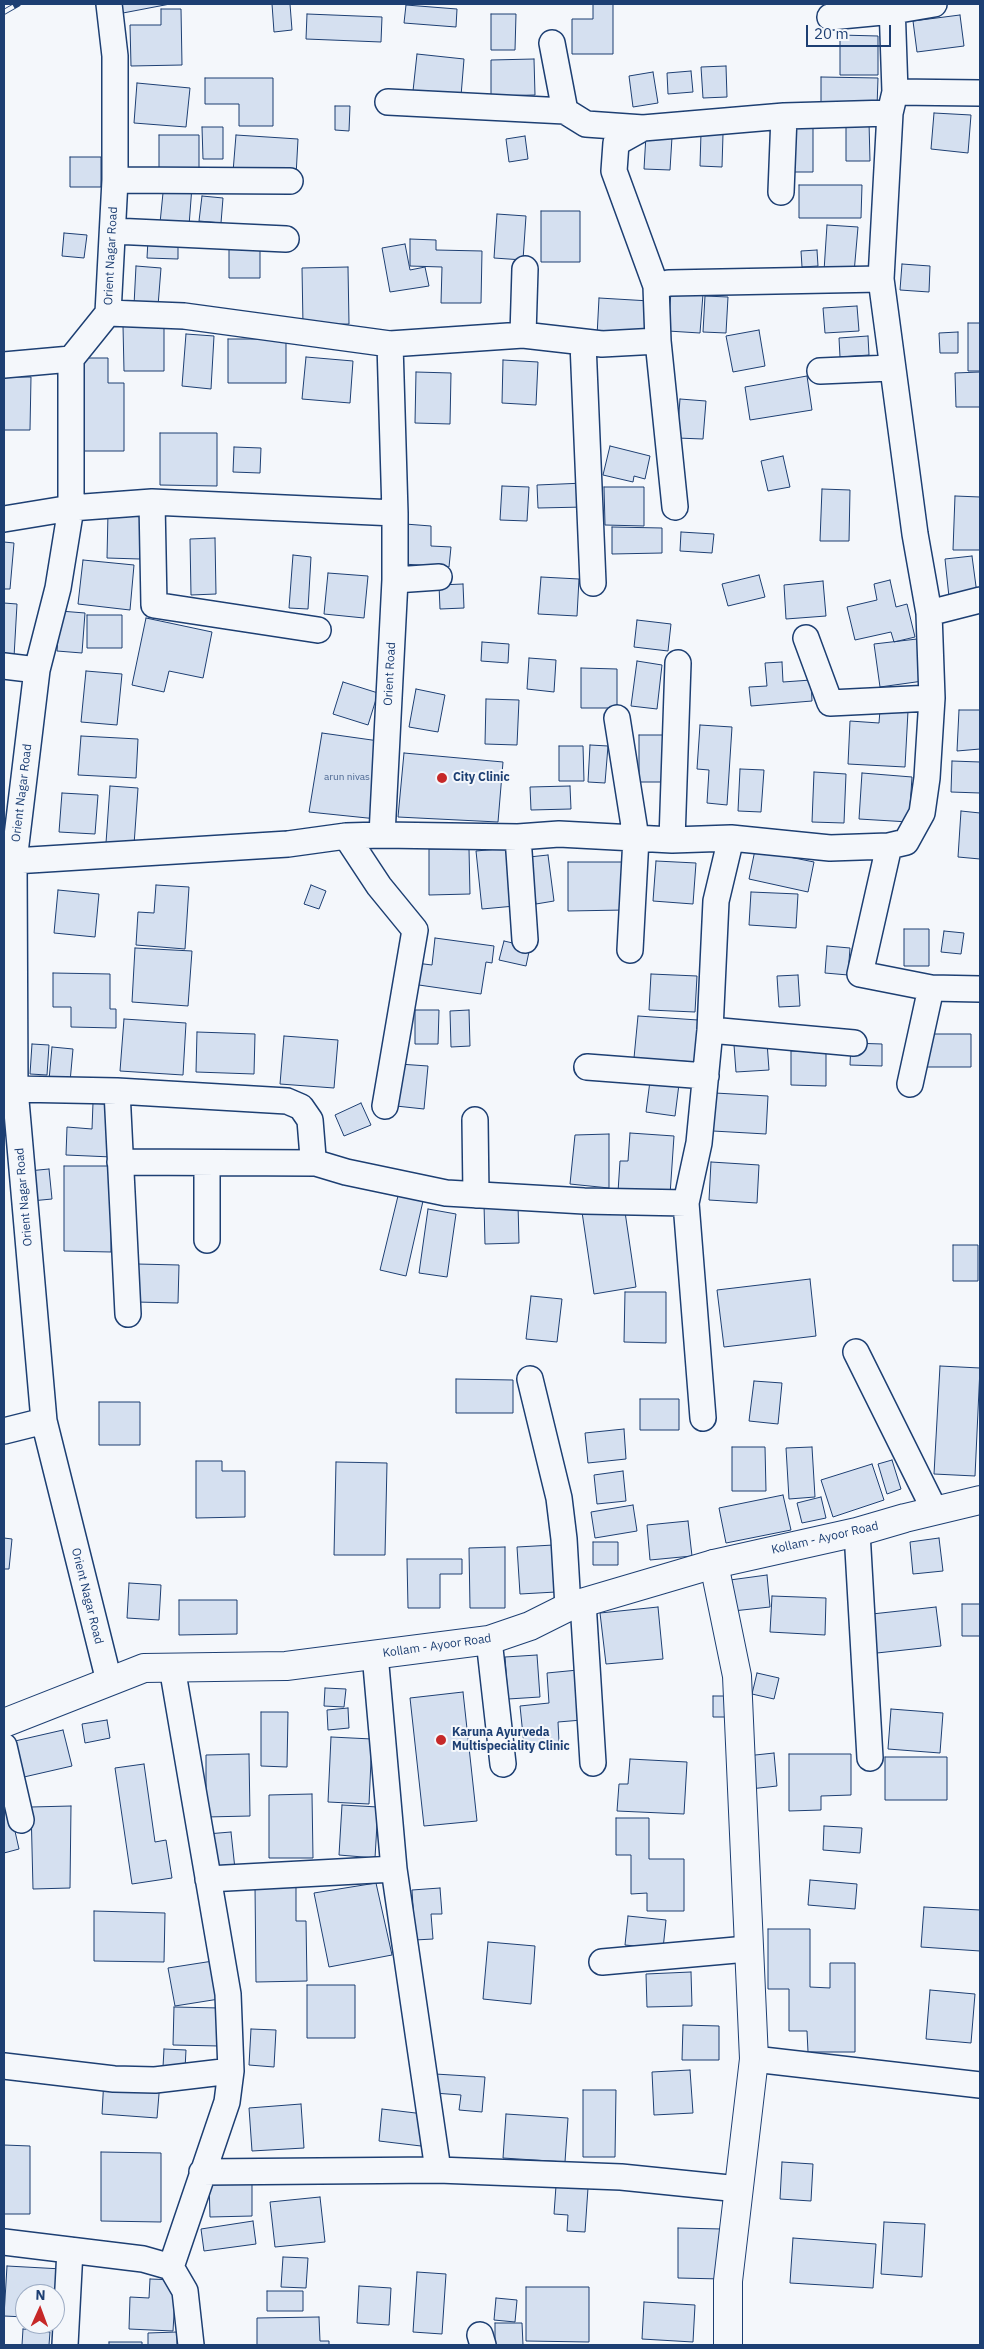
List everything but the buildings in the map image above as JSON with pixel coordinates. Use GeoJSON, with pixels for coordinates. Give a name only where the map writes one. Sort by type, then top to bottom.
{"type":"FeatureCollection","features":[{"type":"Feature","properties":{"kind":"main road","name":"Kollam - Ayoor Road"},"geometry":{"type":"LineString","coordinates":[[4,1722],[144,1668],[286,1666],[490,1640],[530,1626],[576,1605],[714,1564],[857,1532],[980,1500]]}},
{"type":"Feature","properties":{"kind":"main road"},"geometry":{"type":"LineString","coordinates":[[714,1564],[737,1676],[747,1949],[754,2059],[728,2281],[728,2345]]}},
{"type":"Feature","properties":{"kind":"street","name":"Orient Nagar Road"},"geometry":{"type":"LineString","coordinates":[[108,1681],[44,1421],[10,1046],[9,860],[37,670],[58,588],[71,508],[71,359],[108,313],[115,180],[115,56],[109,4]]}},
{"type":"Feature","properties":{"kind":"street"},"geometry":{"type":"LineString","coordinates":[[830,17],[934,4]]}},
{"type":"Feature","properties":{"kind":"street"},"geometry":{"type":"LineString","coordinates":[[9,860],[288,844],[346,836],[382,835],[518,836],[559,834],[672,840],[731,838],[830,848],[889,846],[906,842],[922,813],[927,778],[932,698],[929,613],[915,534],[891,368],[881,279],[893,103],[892,8]]}},
{"type":"Feature","properties":{"kind":"street"},"geometry":{"type":"LineString","coordinates":[[552,43],[565,110]]}},
{"type":"Feature","properties":{"kind":"street"},"geometry":{"type":"LineString","coordinates":[[388,102],[565,110],[586,124],[643,128],[784,116],[980,93]]}},
{"type":"Feature","properties":{"kind":"street"},"geometry":{"type":"LineString","coordinates":[[781,192],[784,116]]}},
{"type":"Feature","properties":{"kind":"street"},"geometry":{"type":"LineString","coordinates":[[643,128],[616,143],[614,171],[656,286],[658,341],[675,507]]}},
{"type":"Feature","properties":{"kind":"street"},"geometry":{"type":"LineString","coordinates":[[115,180],[290,181]]}},
{"type":"Feature","properties":{"kind":"street"},"geometry":{"type":"LineString","coordinates":[[113,231],[286,239]]}},
{"type":"Feature","properties":{"kind":"street"},"geometry":{"type":"LineString","coordinates":[[523,335],[525,269]]}},
{"type":"Feature","properties":{"kind":"street"},"geometry":{"type":"LineString","coordinates":[[656,286],[669,283],[881,279]]}},
{"type":"Feature","properties":{"kind":"street"},"geometry":{"type":"LineString","coordinates":[[108,313],[184,316],[390,344],[523,335],[602,344],[658,341]]}},
{"type":"Feature","properties":{"kind":"street"},"geometry":{"type":"LineString","coordinates":[[583,343],[593,583]]}},
{"type":"Feature","properties":{"kind":"street","name":"Orient Road"},"geometry":{"type":"LineString","coordinates":[[382,835],[394,580],[395,513],[390,344]]}},
{"type":"Feature","properties":{"kind":"street"},"geometry":{"type":"LineString","coordinates":[[4,365],[71,359]]}},
{"type":"Feature","properties":{"kind":"street"},"geometry":{"type":"LineString","coordinates":[[820,371],[891,368]]}},
{"type":"Feature","properties":{"kind":"street"},"geometry":{"type":"LineString","coordinates":[[152,502],[154,605],[318,630]]}},
{"type":"Feature","properties":{"kind":"street"},"geometry":{"type":"LineString","coordinates":[[4,519],[71,508],[152,502],[395,513]]}},
{"type":"Feature","properties":{"kind":"street"},"geometry":{"type":"LineString","coordinates":[[394,580],[439,577]]}},
{"type":"Feature","properties":{"kind":"street"},"geometry":{"type":"LineString","coordinates":[[929,613],[980,600]]}},
{"type":"Feature","properties":{"kind":"street"},"geometry":{"type":"LineString","coordinates":[[806,638],[830,703],[932,698]]}},
{"type":"Feature","properties":{"kind":"street"},"geometry":{"type":"LineString","coordinates":[[672,840],[678,663]]}},
{"type":"Feature","properties":{"kind":"street"},"geometry":{"type":"LineString","coordinates":[[4,666],[37,670]]}},
{"type":"Feature","properties":{"kind":"street"},"geometry":{"type":"LineString","coordinates":[[617,718],[636,838],[630,950]]}},
{"type":"Feature","properties":{"kind":"street"},"geometry":{"type":"LineString","coordinates":[[346,836],[379,886],[415,930],[384,1106]]}},
{"type":"Feature","properties":{"kind":"street"},"geometry":{"type":"LineString","coordinates":[[518,836],[525,940]]}},
{"type":"Feature","properties":{"kind":"street"},"geometry":{"type":"LineString","coordinates":[[702,1418],[686,1203],[699,1143],[706,1076],[716,901],[731,838]]}},
{"type":"Feature","properties":{"kind":"street"},"geometry":{"type":"LineString","coordinates":[[889,846],[860,974],[931,988],[980,989]]}},
{"type":"Feature","properties":{"kind":"street"},"geometry":{"type":"LineString","coordinates":[[910,1084],[931,988]]}},
{"type":"Feature","properties":{"kind":"street"},"geometry":{"type":"LineString","coordinates":[[710,1030],[854,1043]]}},
{"type":"Feature","properties":{"kind":"street"},"geometry":{"type":"LineString","coordinates":[[587,1067],[706,1076]]}},
{"type":"Feature","properties":{"kind":"street"},"geometry":{"type":"LineString","coordinates":[[15,1090],[117,1091],[287,1101],[301,1107],[310,1120],[313,1157],[316,1162]]}},
{"type":"Feature","properties":{"kind":"street"},"geometry":{"type":"LineString","coordinates":[[117,1091],[128,1314]]}},
{"type":"Feature","properties":{"kind":"street"},"geometry":{"type":"LineString","coordinates":[[475,1120],[476,1195]]}},
{"type":"Feature","properties":{"kind":"street"},"geometry":{"type":"LineString","coordinates":[[120,1162],[316,1162],[346,1172],[446,1193],[686,1203]]}},
{"type":"Feature","properties":{"kind":"street"},"geometry":{"type":"LineString","coordinates":[[207,1163],[207,1240]]}},
{"type":"Feature","properties":{"kind":"street"},"geometry":{"type":"LineString","coordinates":[[856,1352],[935,1511]]}},
{"type":"Feature","properties":{"kind":"street"},"geometry":{"type":"LineString","coordinates":[[530,1379],[558,1498],[576,1605],[593,1763]]}},
{"type":"Feature","properties":{"kind":"street"},"geometry":{"type":"LineString","coordinates":[[4,1431],[44,1421]]}},
{"type":"Feature","properties":{"kind":"street"},"geometry":{"type":"LineString","coordinates":[[857,1532],[870,1758]]}},
{"type":"Feature","properties":{"kind":"street"},"geometry":{"type":"LineString","coordinates":[[490,1640],[503,1764]]}},
{"type":"Feature","properties":{"kind":"street"},"geometry":{"type":"LineString","coordinates":[[375,1654],[394,1869],[438,2170]]}},
{"type":"Feature","properties":{"kind":"street"},"geometry":{"type":"LineString","coordinates":[[171,2267],[227,2102],[232,2071],[228,1994],[172,1667]]}},
{"type":"Feature","properties":{"kind":"street"},"geometry":{"type":"LineString","coordinates":[[4,1746],[21,1820]]}},
{"type":"Feature","properties":{"kind":"street"},"geometry":{"type":"LineString","coordinates":[[208,1879],[394,1869]]}},
{"type":"Feature","properties":{"kind":"street"},"geometry":{"type":"LineString","coordinates":[[602,1962],[747,1949]]}},
{"type":"Feature","properties":{"kind":"street"},"geometry":{"type":"LineString","coordinates":[[754,2059],[980,2085]]}},
{"type":"Feature","properties":{"kind":"street"},"geometry":{"type":"LineString","coordinates":[[4,2066],[114,2079],[155,2080],[232,2071]]}},
{"type":"Feature","properties":{"kind":"street"},"geometry":{"type":"LineString","coordinates":[[202,2172],[438,2170],[621,2177],[739,2189]]}},
{"type":"Feature","properties":{"kind":"street"},"geometry":{"type":"LineString","coordinates":[[4,2242],[143,2259],[171,2267],[185,2291],[191,2345]]}},
{"type":"Feature","properties":{"kind":"street"},"geometry":{"type":"LineString","coordinates":[[65,2345],[70,2250]]}},
{"type":"Feature","properties":{"kind":"railway"},"geometry":{"type":"LineString","coordinates":[[4,12],[18,4]]}},
{"type":"Feature","properties":{"kind":"place","name":"City Clinic"},"geometry":{"type":"Point","coordinates":[442,778]}},
{"type":"Feature","properties":{"kind":"place","name":"Karuna Ayurveda Multispeciality Clinic"},"geometry":{"type":"Point","coordinates":[441,1740]}}]}
